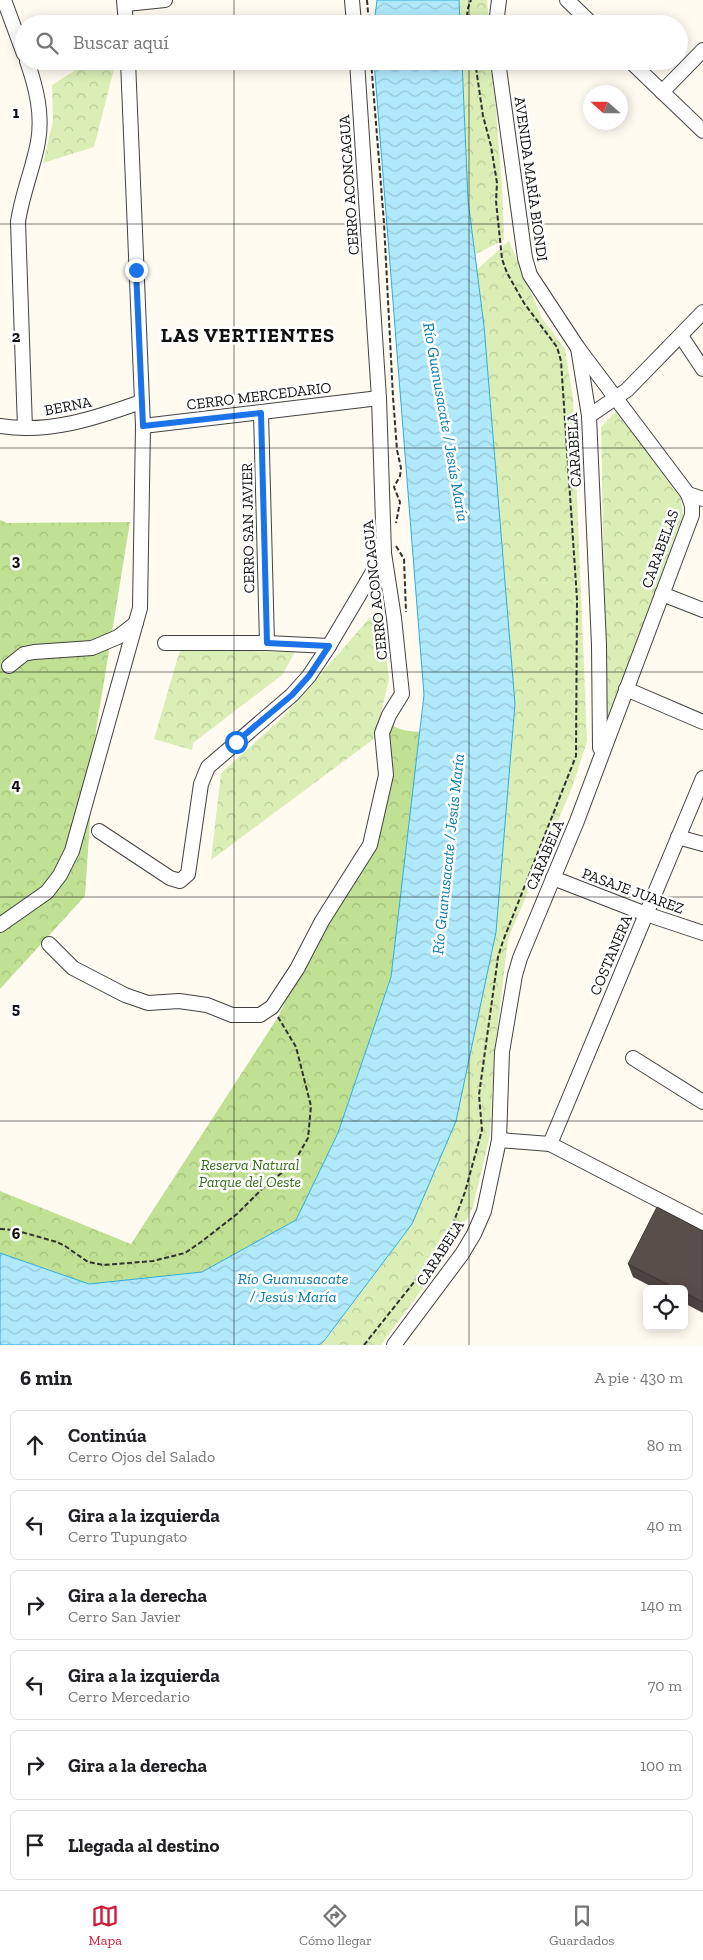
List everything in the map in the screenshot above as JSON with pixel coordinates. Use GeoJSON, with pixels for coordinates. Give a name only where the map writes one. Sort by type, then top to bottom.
{"type":"FeatureCollection","features":[{"type":"Feature","properties":{"kind":"street"},"geometry":{"type":"LineString","coordinates":[[4,0],[15,30]]}},
{"type":"Feature","properties":{"kind":"street"},"geometry":{"type":"LineString","coordinates":[[126,15],[125,2],[165,0]]}},
{"type":"Feature","properties":{"kind":"street"},"geometry":{"type":"LineString","coordinates":[[352,0],[353,15]]}},
{"type":"Feature","properties":{"kind":"street"},"geometry":{"type":"LineString","coordinates":[[497,15],[499,0]]}},
{"type":"Feature","properties":{"kind":"street"},"geometry":{"type":"LineString","coordinates":[[568,0],[583,15]]}},
{"type":"Feature","properties":{"kind":"street"},"geometry":{"type":"LineString","coordinates":[[688,65],[703,50]]}},
{"type":"Feature","properties":{"kind":"street"},"geometry":{"type":"LineString","coordinates":[[25,428],[18,222],[20,202],[38,142],[40,116],[34,82],[29,70]]}},
{"type":"Feature","properties":{"kind":"street"},"geometry":{"type":"LineString","coordinates":[[0,925],[47,892],[60,875],[72,851],[140,608],[143,426],[128,70]]}},
{"type":"Feature","properties":{"kind":"street","name":"CERRO ACONCAGUA"},"geometry":{"type":"LineString","coordinates":[[49,944],[73,968],[125,995],[148,1003],[179,1001],[208,1005],[232,1015],[260,1015],[272,1007],[297,969],[322,921],[370,845],[386,775],[382,733],[389,715],[402,694],[389,549],[358,70]]}},
{"type":"Feature","properties":{"kind":"street","name":"AVENIDA MARÍA BIONDI"},"geometry":{"type":"LineString","coordinates":[[499,70],[527,267],[530,275],[578,348]]}},
{"type":"Feature","properties":{"kind":"street"},"geometry":{"type":"LineString","coordinates":[[639,70],[703,131]]}},
{"type":"Feature","properties":{"kind":"street"},"geometry":{"type":"LineString","coordinates":[[662,92],[683,70]]}},
{"type":"Feature","properties":{"kind":"street"},"geometry":{"type":"LineString","coordinates":[[589,416],[617,398],[703,312]]}},
{"type":"Feature","properties":{"kind":"street"},"geometry":{"type":"LineString","coordinates":[[681,336],[703,369]]}},
{"type":"Feature","properties":{"kind":"street","name":"CARABELAS"},"geometry":{"type":"LineString","coordinates":[[578,348],[688,494],[692,506],[692,514],[600,758]]}},
{"type":"Feature","properties":{"kind":"street","name":"CARABELA"},"geometry":{"type":"LineString","coordinates":[[394,1345],[448,1276],[474,1234],[484,1211],[499,1140],[502,1052],[515,975],[526,941],[577,821],[600,758],[599,645],[589,416],[578,348]]}},
{"type":"Feature","properties":{"kind":"street","name":"CERRO MERCEDARIO"},"geometry":{"type":"LineString","coordinates":[[143,426],[379,398]]}},
{"type":"Feature","properties":{"kind":"street","name":"BERNA"},"geometry":{"type":"LineString","coordinates":[[0,426],[25,428],[56,427],[107,415],[141,402]]}},
{"type":"Feature","properties":{"kind":"street","name":"CERRO SAN JAVIER"},"geometry":{"type":"LineString","coordinates":[[261,413],[267,643]]}},
{"type":"Feature","properties":{"kind":"street"},"geometry":{"type":"LineString","coordinates":[[688,494],[703,499]]}},
{"type":"Feature","properties":{"kind":"street"},"geometry":{"type":"LineString","coordinates":[[99,832],[170,878],[180,881],[188,874],[201,784],[208,767],[292,695],[309,676],[389,549]]}},
{"type":"Feature","properties":{"kind":"street"},"geometry":{"type":"LineString","coordinates":[[662,594],[703,610]]}},
{"type":"Feature","properties":{"kind":"street"},"geometry":{"type":"LineString","coordinates":[[9,666],[24,654],[92,648],[118,637],[136,623]]}},
{"type":"Feature","properties":{"kind":"street"},"geometry":{"type":"LineString","coordinates":[[165,643],[267,643],[329,646]]}},
{"type":"Feature","properties":{"kind":"street"},"geometry":{"type":"LineString","coordinates":[[626,688],[703,722]]}},
{"type":"Feature","properties":{"kind":"street","name":"COSTANERA"},"geometry":{"type":"LineString","coordinates":[[550,1144],[703,778]]}},
{"type":"Feature","properties":{"kind":"street"},"geometry":{"type":"LineString","coordinates":[[678,837],[703,844]]}},
{"type":"Feature","properties":{"kind":"street","name":"PASAJE JUAREZ"},"geometry":{"type":"LineString","coordinates":[[553,878],[646,914],[703,933]]}},
{"type":"Feature","properties":{"kind":"street"},"geometry":{"type":"LineString","coordinates":[[633,1058],[703,1102]]}},
{"type":"Feature","properties":{"kind":"street"},"geometry":{"type":"LineString","coordinates":[[499,1140],[550,1144],[703,1223]]}},
{"type":"Feature","properties":{"kind":"path"},"geometry":{"type":"LineString","coordinates":[[367,0],[368,15]]}},
{"type":"Feature","properties":{"kind":"path"},"geometry":{"type":"LineString","coordinates":[[467,15],[472,0]]}},
{"type":"Feature","properties":{"kind":"path"},"geometry":{"type":"LineString","coordinates":[[372,70],[384,223],[397,450],[402,468],[394,487],[400,502],[395,525]]}},
{"type":"Feature","properties":{"kind":"path"},"geometry":{"type":"LineString","coordinates":[[364,1345],[444,1244],[465,1192],[482,1130],[479,1095],[498,957],[577,748],[577,599],[561,361],[557,347],[524,303],[507,273],[502,258],[496,201],[497,183],[491,146],[483,116],[476,70]]}},
{"type":"Feature","properties":{"kind":"path"},"geometry":{"type":"LineString","coordinates":[[389,549],[404,558],[407,616]]}},
{"type":"Feature","properties":{"kind":"path"},"geometry":{"type":"LineString","coordinates":[[0,1229],[14,1230],[57,1242],[88,1262],[104,1265],[153,1261],[185,1253],[237,1214],[266,1186],[293,1164],[308,1138],[311,1106],[296,1047],[272,1007]]}},
{"type":"Feature","properties":{"kind":"green space"},"geometry":{"type":"Polygon","coordinates":[[[459,0],[487,0],[488,15],[460,15],[459,0]]]}},
{"type":"Feature","properties":{"kind":"green space"},"geometry":{"type":"Polygon","coordinates":[[[76,70],[114,70],[94,147],[43,163],[53,121],[52,85],[76,70]]]}},
{"type":"Feature","properties":{"kind":"green space"},"geometry":{"type":"Polygon","coordinates":[[[462,70],[493,70],[502,185],[504,240],[474,255],[468,200],[462,70]]]}},
{"type":"Feature","properties":{"kind":"green space"},"geometry":{"type":"Polygon","coordinates":[[[509,241],[542,318],[565,349],[573,398],[587,741],[573,785],[508,939],[494,1058],[490,1135],[473,1207],[449,1253],[381,1345],[319,1345],[325,1341],[412,1224],[456,1121],[496,932],[515,704],[484,326],[474,272],[509,241]]]}},
{"type":"Feature","properties":{"kind":"green space"},"geometry":{"type":"Polygon","coordinates":[[[617,410],[681,498],[683,515],[607,723],[601,427],[617,410]]]}},
{"type":"Feature","properties":{"kind":"green space"},"geometry":{"type":"Polygon","coordinates":[[[0,520],[7,523],[130,522],[96,730],[85,896],[0,989],[0,520]]]}},
{"type":"Feature","properties":{"kind":"green space"},"geometry":{"type":"Polygon","coordinates":[[[381,605],[389,679],[375,738],[211,860],[221,773],[283,717],[381,605]]]}},
{"type":"Feature","properties":{"kind":"green space"},"geometry":{"type":"Polygon","coordinates":[[[180,650],[295,652],[282,675],[193,743],[192,750],[154,739],[180,650]]]}},
{"type":"Feature","properties":{"kind":"green space","name":"Reserva Natural Parque del Oeste"},"geometry":{"type":"Polygon","coordinates":[[[387,721],[402,730],[420,732],[391,977],[338,1133],[296,1220],[202,1272],[89,1284],[0,1253],[0,1191],[131,1244],[278,1017],[322,921],[370,845],[387,721]]]}},
{"type":"Feature","properties":{"kind":"water"},"geometry":{"type":"Polygon","coordinates":[[[377,0],[459,0],[460,15],[375,15],[377,0]]]}},
{"type":"Feature","properties":{"kind":"water","name":"Río Guanusacate / Jesús María"},"geometry":{"type":"Polygon","coordinates":[[[375,70],[462,70],[468,200],[484,326],[515,704],[496,932],[456,1121],[412,1224],[324,1341],[319,1345],[0,1345],[0,1253],[89,1284],[202,1272],[296,1220],[338,1133],[391,977],[424,695],[375,70]]]}},
{"type":"Feature","properties":{"kind":"building"},"geometry":{"type":"Polygon","coordinates":[[[657,1207],[703,1231],[703,1302],[688,1294],[688,1285],[669,1285],[628,1264],[657,1207]]]}},
{"type":"Feature","properties":{"kind":"district","name":"LAS VERTIENTES"},"geometry":{"type":"Point","coordinates":[248,335]}},
{"type":"Feature","properties":{"kind":"route"},"geometry":{"type":"LineString","coordinates":[[136,270],[143,426],[261,413],[267,643],[329,646],[309,676],[292,695],[236,742]]}}]}
